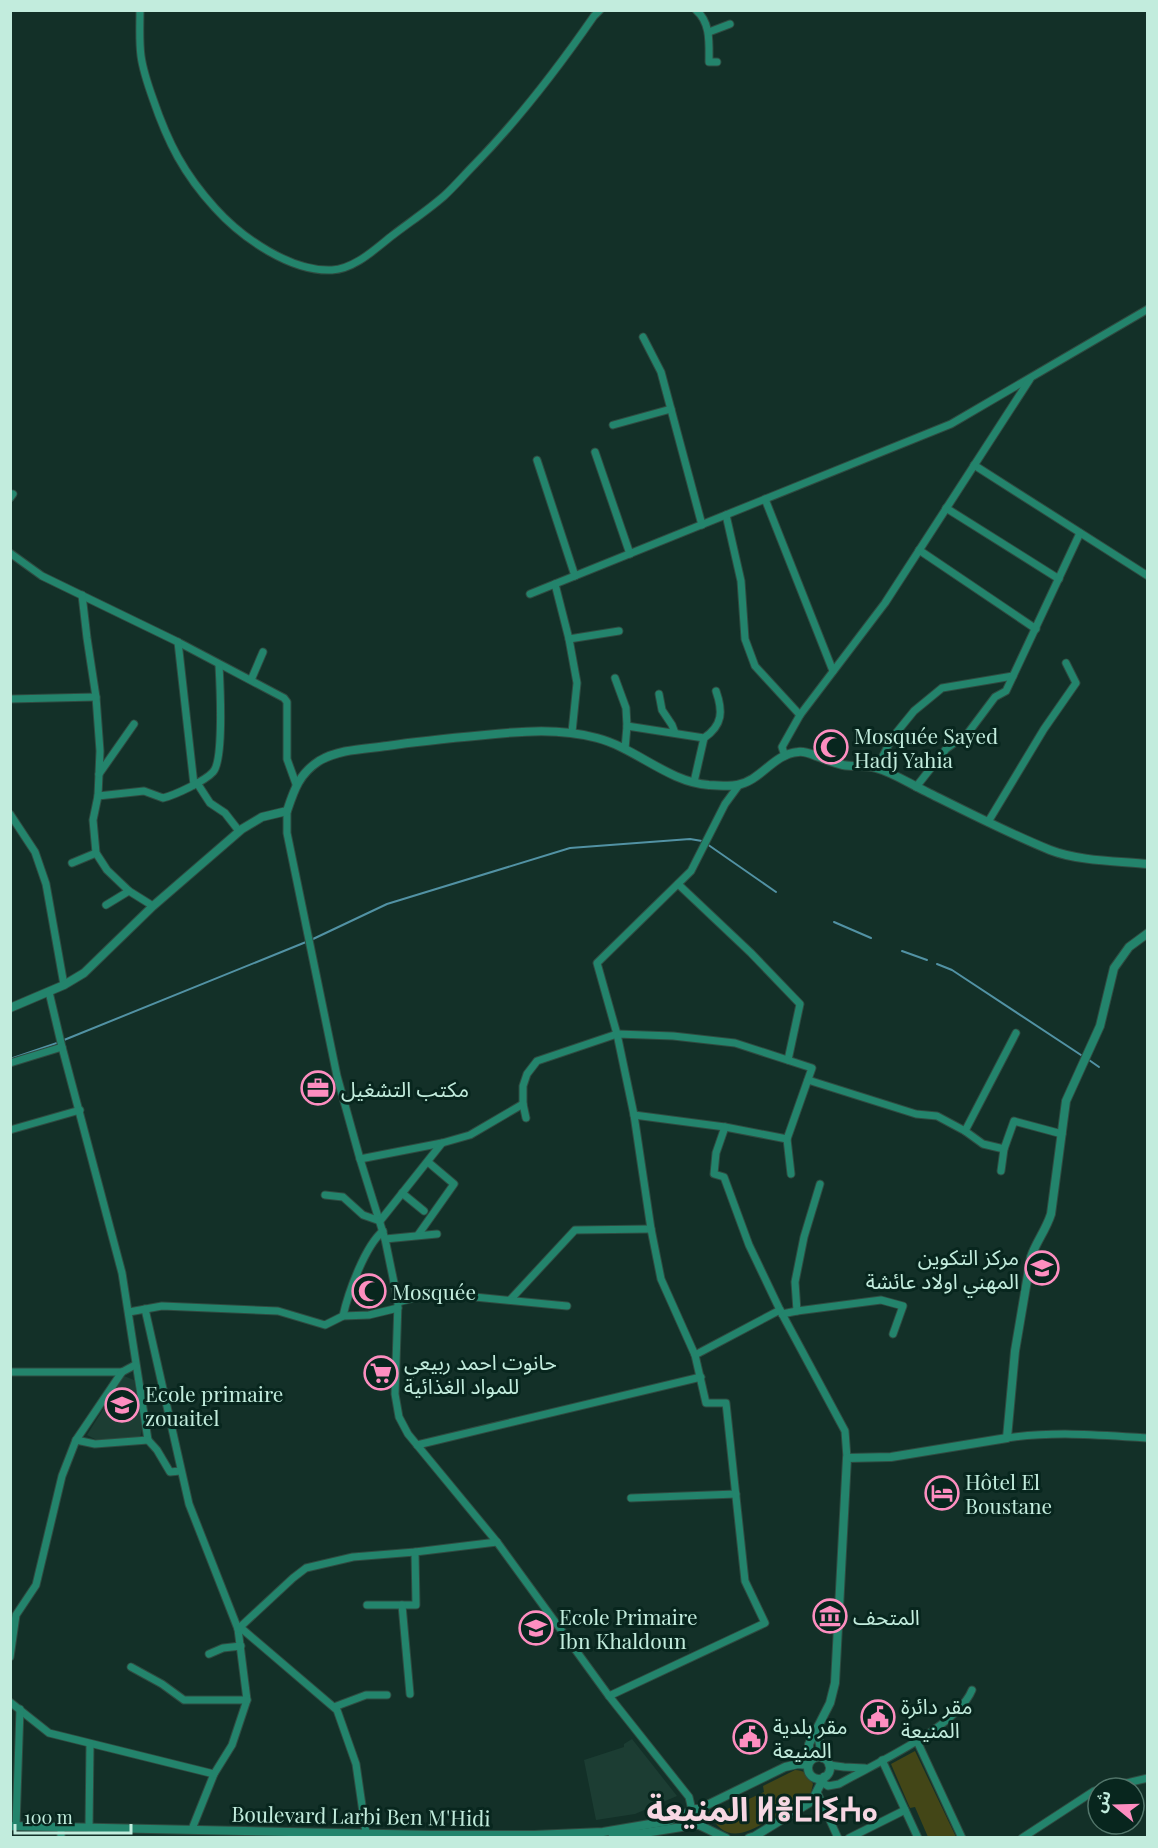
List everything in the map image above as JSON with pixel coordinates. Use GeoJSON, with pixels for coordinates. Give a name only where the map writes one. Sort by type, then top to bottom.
{"type":"FeatureCollection","features":[{"type":"Feature","properties":{"kind":"street"},"geometry":{"type":"LineString","coordinates":[[140,10],[141,56],[159,119],[175,154],[201,193],[225,219],[255,242],[286,261],[309,269],[333,270],[349,267],[445,195],[506,132],[556,71],[600,10]]}},
{"type":"Feature","properties":{"kind":"street"},"geometry":{"type":"LineString","coordinates":[[696,10],[709,33],[710,62],[717,62]]}},
{"type":"Feature","properties":{"kind":"street"},"geometry":{"type":"LineString","coordinates":[[709,33],[730,24]]}},
{"type":"Feature","properties":{"kind":"street"},"geometry":{"type":"LineString","coordinates":[[530,594],[951,424],[1148,309]]}},
{"type":"Feature","properties":{"kind":"street"},"geometry":{"type":"LineString","coordinates":[[643,337],[661,372],[702,525]]}},
{"type":"Feature","properties":{"kind":"street"},"geometry":{"type":"LineString","coordinates":[[785,756],[782,747],[800,715],[885,603],[1031,377]]}},
{"type":"Feature","properties":{"kind":"street"},"geometry":{"type":"LineString","coordinates":[[613,425],[671,409]]}},
{"type":"Feature","properties":{"kind":"street"},"geometry":{"type":"LineString","coordinates":[[596,452],[630,554]]}},
{"type":"Feature","properties":{"kind":"street"},"geometry":{"type":"LineString","coordinates":[[537,460],[574,576]]}},
{"type":"Feature","properties":{"kind":"street"},"geometry":{"type":"LineString","coordinates":[[974,465],[1148,576]]}},
{"type":"Feature","properties":{"kind":"street"},"geometry":{"type":"LineString","coordinates":[[765,499],[833,671]]}},
{"type":"Feature","properties":{"kind":"street"},"geometry":{"type":"LineString","coordinates":[[946,508],[1059,579]]}},
{"type":"Feature","properties":{"kind":"street"},"geometry":{"type":"LineString","coordinates":[[726,515],[741,581],[745,639],[755,666],[800,715]]}},
{"type":"Feature","properties":{"kind":"street"},"geometry":{"type":"LineString","coordinates":[[916,787],[946,749],[968,733],[995,697],[1006,691],[1080,532]]}},
{"type":"Feature","properties":{"kind":"street"},"geometry":{"type":"LineString","coordinates":[[919,550],[1036,629]]}},
{"type":"Feature","properties":{"kind":"street"},"geometry":{"type":"LineString","coordinates":[[10,553],[42,576],[178,642],[284,698],[287,702],[287,759],[296,784]]}},
{"type":"Feature","properties":{"kind":"street"},"geometry":{"type":"LineString","coordinates":[[555,584],[577,683],[572,732]]}},
{"type":"Feature","properties":{"kind":"street"},"geometry":{"type":"LineString","coordinates":[[82,595],[96,697],[100,751],[98,796],[93,820],[96,853],[107,870],[129,891],[153,906]]}},
{"type":"Feature","properties":{"kind":"street"},"geometry":{"type":"LineString","coordinates":[[569,639],[619,631]]}},
{"type":"Feature","properties":{"kind":"street"},"geometry":{"type":"LineString","coordinates":[[178,642],[195,784],[210,803],[225,813],[239,831]]}},
{"type":"Feature","properties":{"kind":"street"},"geometry":{"type":"LineString","coordinates":[[251,680],[263,652]]}},
{"type":"Feature","properties":{"kind":"street"},"geometry":{"type":"LineString","coordinates":[[988,822],[1044,729],[1076,682],[1066,663]]}},
{"type":"Feature","properties":{"kind":"street"},"geometry":{"type":"LineString","coordinates":[[98,796],[144,791],[163,798],[195,784],[214,772],[222,724],[219,665]]}},
{"type":"Feature","properties":{"kind":"street"},"geometry":{"type":"LineString","coordinates":[[877,768],[892,738],[914,711],[942,688],[1013,676]]}},
{"type":"Feature","properties":{"kind":"street"},"geometry":{"type":"LineString","coordinates":[[615,678],[626,708],[625,749]]}},
{"type":"Feature","properties":{"kind":"street"},"geometry":{"type":"LineString","coordinates":[[694,782],[704,738],[714,730],[722,708],[716,691]]}},
{"type":"Feature","properties":{"kind":"street"},"geometry":{"type":"LineString","coordinates":[[659,694],[663,710],[675,733]]}},
{"type":"Feature","properties":{"kind":"street"},"geometry":{"type":"LineString","coordinates":[[10,699],[96,697]]}},
{"type":"Feature","properties":{"kind":"street"},"geometry":{"type":"LineString","coordinates":[[99,774],[134,724]]}},
{"type":"Feature","properties":{"kind":"street"},"geometry":{"type":"LineString","coordinates":[[627,726],[704,738]]}},
{"type":"Feature","properties":{"kind":"street"},"geometry":{"type":"LineString","coordinates":[[696,1825],[702,1821],[701,1812],[693,1811],[689,1797],[609,1696],[497,1542],[408,1434],[399,1417],[394,1376],[398,1305],[383,1231],[337,1076],[287,833],[287,811],[296,784],[302,775],[317,762],[333,754],[435,739],[522,731],[572,732],[601,739],[663,770],[705,785],[738,785],[753,779],[774,761],[785,756],[799,752],[810,753],[843,765],[877,768],[1053,851],[1148,864]]}},
{"type":"Feature","properties":{"kind":"street"},"geometry":{"type":"LineString","coordinates":[[609,1696],[765,1623],[745,1581],[726,1403],[706,1403],[695,1355],[661,1279],[634,1115],[617,1034],[597,963],[692,871],[720,814],[738,785]]}},
{"type":"Feature","properties":{"kind":"street"},"geometry":{"type":"LineString","coordinates":[[10,1008],[50,992],[84,973],[153,906],[239,831],[262,817],[287,811]]}},
{"type":"Feature","properties":{"kind":"street"},"geometry":{"type":"LineString","coordinates":[[10,814],[35,852],[46,884],[64,985]]}},
{"type":"Feature","properties":{"kind":"street"},"geometry":{"type":"LineString","coordinates":[[72,863],[96,853]]}},
{"type":"Feature","properties":{"kind":"street"},"geometry":{"type":"LineString","coordinates":[[678,884],[752,953],[800,1004],[788,1060]]}},
{"type":"Feature","properties":{"kind":"street"},"geometry":{"type":"LineString","coordinates":[[106,905],[129,891]]}},
{"type":"Feature","properties":{"kind":"street"},"geometry":{"type":"LineString","coordinates":[[1007,1438],[1015,1351],[1031,1257],[1035,1244],[1047,1226],[1051,1214],[1066,1101],[1100,1026],[1114,969],[1130,947],[1148,933]]}},
{"type":"Feature","properties":{"kind":"street"},"geometry":{"type":"LineString","coordinates":[[50,992],[62,1047],[122,1273],[148,1440],[170,1472],[180,1471]]}},
{"type":"Feature","properties":{"kind":"street"},"geometry":{"type":"LineString","coordinates":[[965,1131],[1016,1033]]}},
{"type":"Feature","properties":{"kind":"street"},"geometry":{"type":"LineString","coordinates":[[526,1118],[523,1086],[527,1074],[537,1061],[617,1034],[673,1036],[735,1043],[812,1068],[787,1140],[791,1174]]}},
{"type":"Feature","properties":{"kind":"street"},"geometry":{"type":"LineString","coordinates":[[10,1063],[62,1047]]}},
{"type":"Feature","properties":{"kind":"street"},"geometry":{"type":"LineString","coordinates":[[808,1080],[916,1114],[937,1116],[983,1144],[1004,1149]]}},
{"type":"Feature","properties":{"kind":"street"},"geometry":{"type":"LineString","coordinates":[[360,1159],[442,1143],[470,1135],[523,1104]]}},
{"type":"Feature","properties":{"kind":"street"},"geometry":{"type":"LineString","coordinates":[[10,1130],[80,1110]]}},
{"type":"Feature","properties":{"kind":"street"},"geometry":{"type":"LineString","coordinates":[[634,1115],[725,1127],[787,1140]]}},
{"type":"Feature","properties":{"kind":"street"},"geometry":{"type":"LineString","coordinates":[[1001,1172],[1004,1149],[1014,1121],[1062,1134]]}},
{"type":"Feature","properties":{"kind":"street"},"geometry":{"type":"LineString","coordinates":[[725,1127],[716,1153],[714,1174],[724,1177],[749,1245],[781,1312],[845,1431],[847,1458],[835,1683],[830,1702],[809,1744],[811,1775],[828,1786],[838,1784],[917,1741],[964,1705],[972,1690]]}},
{"type":"Feature","properties":{"kind":"street"},"geometry":{"type":"LineString","coordinates":[[380,1221],[442,1143]]}},
{"type":"Feature","properties":{"kind":"street"},"geometry":{"type":"LineString","coordinates":[[418,1235],[454,1184],[428,1162]]}},
{"type":"Feature","properties":{"kind":"street"},"geometry":{"type":"LineString","coordinates":[[797,1311],[795,1282],[804,1237],[820,1184]]}},
{"type":"Feature","properties":{"kind":"street"},"geometry":{"type":"LineString","coordinates":[[402,1193],[424,1210]]}},
{"type":"Feature","properties":{"kind":"street"},"geometry":{"type":"LineString","coordinates":[[325,1195],[343,1197],[363,1215],[380,1221]]}},
{"type":"Feature","properties":{"kind":"street"},"geometry":{"type":"LineString","coordinates":[[510,1300],[575,1230],[651,1229]]}},
{"type":"Feature","properties":{"kind":"street"},"geometry":{"type":"LineString","coordinates":[[343,1316],[348,1295],[365,1257],[374,1238],[383,1231]]}},
{"type":"Feature","properties":{"kind":"street"},"geometry":{"type":"LineString","coordinates":[[385,1239],[437,1234]]}},
{"type":"Feature","properties":{"kind":"street"},"geometry":{"type":"LineString","coordinates":[[129,1312],[162,1306],[278,1311],[325,1325],[343,1316],[369,1315],[434,1293],[567,1306]]}},
{"type":"Feature","properties":{"kind":"street"},"geometry":{"type":"LineString","coordinates":[[695,1355],[781,1312],[881,1300],[903,1306],[893,1334]]}},
{"type":"Feature","properties":{"kind":"street"},"geometry":{"type":"LineString","coordinates":[[145,1309],[189,1504],[240,1628],[248,1700],[232,1745],[214,1774],[192,1829]]}},
{"type":"Feature","properties":{"kind":"street"},"geometry":{"type":"LineString","coordinates":[[10,1657],[16,1615],[36,1585],[62,1476],[76,1440],[122,1372],[135,1365]]}},
{"type":"Feature","properties":{"kind":"street"},"geometry":{"type":"LineString","coordinates":[[10,1372],[122,1372]]}},
{"type":"Feature","properties":{"kind":"street"},"geometry":{"type":"LineString","coordinates":[[417,1445],[701,1377]]}},
{"type":"Feature","properties":{"kind":"street"},"geometry":{"type":"LineString","coordinates":[[847,1458],[891,1457],[1032,1434],[1148,1438]]}},
{"type":"Feature","properties":{"kind":"street"},"geometry":{"type":"LineString","coordinates":[[76,1440],[95,1444],[148,1440]]}},
{"type":"Feature","properties":{"kind":"street"},"geometry":{"type":"LineString","coordinates":[[631,1498],[736,1494]]}},
{"type":"Feature","properties":{"kind":"street"},"geometry":{"type":"LineString","coordinates":[[240,1628],[292,1578],[306,1568],[353,1557],[497,1542]]}},
{"type":"Feature","properties":{"kind":"street"},"geometry":{"type":"LineString","coordinates":[[367,1605],[416,1605],[415,1552]]}},
{"type":"Feature","properties":{"kind":"street"},"geometry":{"type":"LineString","coordinates":[[402,1605],[410,1694]]}},
{"type":"Feature","properties":{"kind":"street"},"geometry":{"type":"LineString","coordinates":[[240,1628],[338,1710],[356,1764],[366,1833]]}},
{"type":"Feature","properties":{"kind":"street"},"geometry":{"type":"LineString","coordinates":[[209,1654],[223,1648],[241,1646]]}},
{"type":"Feature","properties":{"kind":"street"},"geometry":{"type":"LineString","coordinates":[[131,1667],[162,1684],[184,1700],[248,1700]]}},
{"type":"Feature","properties":{"kind":"street"},"geometry":{"type":"LineString","coordinates":[[334,1707],[366,1695],[387,1695]]}},
{"type":"Feature","properties":{"kind":"street"},"geometry":{"type":"LineString","coordinates":[[10,1701],[49,1734],[214,1774]]}},
{"type":"Feature","properties":{"kind":"street"},"geometry":{"type":"LineString","coordinates":[[13,1826],[14,1771],[20,1709]]}},
{"type":"Feature","properties":{"kind":"street"},"geometry":{"type":"LineString","coordinates":[[753,1837],[806,1805],[817,1792],[821,1780],[829,1772],[819,1740],[820,1720]]}},
{"type":"Feature","properties":{"kind":"street"},"geometry":{"type":"LineString","coordinates":[[917,1741],[962,1838]]}},
{"type":"Feature","properties":{"kind":"street"},"geometry":{"type":"LineString","coordinates":[[89,1828],[90,1744]]}},
{"type":"Feature","properties":{"kind":"street"},"geometry":{"type":"LineString","coordinates":[[810,1763],[816,1757],[851,1768],[867,1767]]}},
{"type":"Feature","properties":{"kind":"street"},"geometry":{"type":"LineString","coordinates":[[882,1760],[918,1838]]}},
{"type":"Feature","properties":{"kind":"street","name":"Boulevard Larbi Ben M'Hidi"},"geometry":{"type":"LineString","coordinates":[[651,1831],[785,1767],[810,1763]]}},
{"type":"Feature","properties":{"kind":"street"},"geometry":{"type":"LineString","coordinates":[[817,1792],[838,1838]]}},
{"type":"Feature","properties":{"kind":"street"},"geometry":{"type":"LineString","coordinates":[[1022,1838],[1086,1796]]}},
{"type":"Feature","properties":{"kind":"street"},"geometry":{"type":"LineString","coordinates":[[849,1838],[905,1810]]}},
{"type":"Feature","properties":{"kind":"street"},"geometry":{"type":"LineString","coordinates":[[696,1825],[726,1838]]}},
{"type":"Feature","properties":{"kind":"street","name":"Boulevard Larbi Ben M'Hidi"},"geometry":{"type":"LineString","coordinates":[[13,1826],[89,1828],[139,1833],[192,1829],[431,1836],[535,1836],[603,1832],[625,1834],[696,1825]]}},
{"type":"Feature","properties":{"kind":"street"},"geometry":{"type":"LineString","coordinates":[[61,1827],[61,1838]]}},
{"type":"Feature","properties":{"kind":"shaded area","name":"Ecole primaire zouaitel"},"geometry":{"type":"Polygon","coordinates":[[[124,1376],[134,1380],[142,1430],[140,1437],[97,1440],[87,1435],[124,1376]]]}},
{"type":"Feature","properties":{"kind":"shaded area"},"geometry":{"type":"Polygon","coordinates":[[[632,1739],[677,1796],[635,1814],[596,1820],[584,1760],[624,1747],[624,1744],[632,1739]]]}},
{"type":"Feature","properties":{"kind":"green space"},"geometry":{"type":"Polygon","coordinates":[[[915,1751],[956,1837],[928,1837],[915,1807],[910,1808],[891,1764],[915,1751]]]}},
{"type":"Feature","properties":{"kind":"green space"},"geometry":{"type":"Polygon","coordinates":[[[795,1770],[804,1772],[813,1784],[810,1797],[754,1829],[737,1834],[729,1833],[715,1823],[708,1812],[723,1805],[725,1810],[764,1792],[763,1786],[795,1770]]]}},
{"type":"Feature","properties":{"kind":"waterway"},"geometry":{"type":"LineString","coordinates":[[313,939],[387,904],[570,848],[690,839],[702,841]]}},
{"type":"Feature","properties":{"kind":"waterway"},"geometry":{"type":"LineString","coordinates":[[707,844],[776,892]]}},
{"type":"Feature","properties":{"kind":"waterway"},"geometry":{"type":"LineString","coordinates":[[834,922],[871,938]]}},
{"type":"Feature","properties":{"kind":"waterway"},"geometry":{"type":"LineString","coordinates":[[64,1040],[306,942]]}},
{"type":"Feature","properties":{"kind":"waterway"},"geometry":{"type":"LineString","coordinates":[[902,951],[927,960]]}},
{"type":"Feature","properties":{"kind":"waterway"},"geometry":{"type":"LineString","coordinates":[[937,964],[952,970],[1084,1057]]}},
{"type":"Feature","properties":{"kind":"waterway"},"geometry":{"type":"LineString","coordinates":[[10,1059],[57,1043]]}},
{"type":"Feature","properties":{"kind":"waterway"},"geometry":{"type":"LineString","coordinates":[[1089,1060],[1099,1067]]}},
{"type":"Feature","properties":{"kind":"place","name":"Mosquée Sayed Hadj Yahia"},"geometry":{"type":"Point","coordinates":[831,747]}},
{"type":"Feature","properties":{"kind":"place","name":"مكتب التشغيل"},"geometry":{"type":"Point","coordinates":[318,1088]}},
{"type":"Feature","properties":{"kind":"place","name":"مركز التكوين المهني اولاد عائشة"},"geometry":{"type":"Point","coordinates":[1042,1268]}},
{"type":"Feature","properties":{"kind":"place","name":"Mosquée"},"geometry":{"type":"Point","coordinates":[369,1291]}},
{"type":"Feature","properties":{"kind":"place","name":"حانوت احمد ربيعي للمواد الغذائية"},"geometry":{"type":"Point","coordinates":[381,1373]}},
{"type":"Feature","properties":{"kind":"place","name":"Ecole primaire zouaitel"},"geometry":{"type":"Point","coordinates":[122,1405]}},
{"type":"Feature","properties":{"kind":"place","name":"Hôtel El Boustane"},"geometry":{"type":"Point","coordinates":[942,1493]}},
{"type":"Feature","properties":{"kind":"place","name":"المتحف"},"geometry":{"type":"Point","coordinates":[830,1616]}},
{"type":"Feature","properties":{"kind":"place","name":"Ecole Primaire Ibn Khaldoun"},"geometry":{"type":"Point","coordinates":[536,1628]}},
{"type":"Feature","properties":{"kind":"place","name":"مقر دائرة المنيعة"},"geometry":{"type":"Point","coordinates":[878,1717]}},
{"type":"Feature","properties":{"kind":"place","name":"مقر بلدية المنيعة"},"geometry":{"type":"Point","coordinates":[750,1737]}},
{"type":"Feature","properties":{"kind":"district","name":"المنيعة ⵍⴻⵎⵏⵉⵄⴰ"},"geometry":{"type":"Point","coordinates":[762,1807]}}]}
